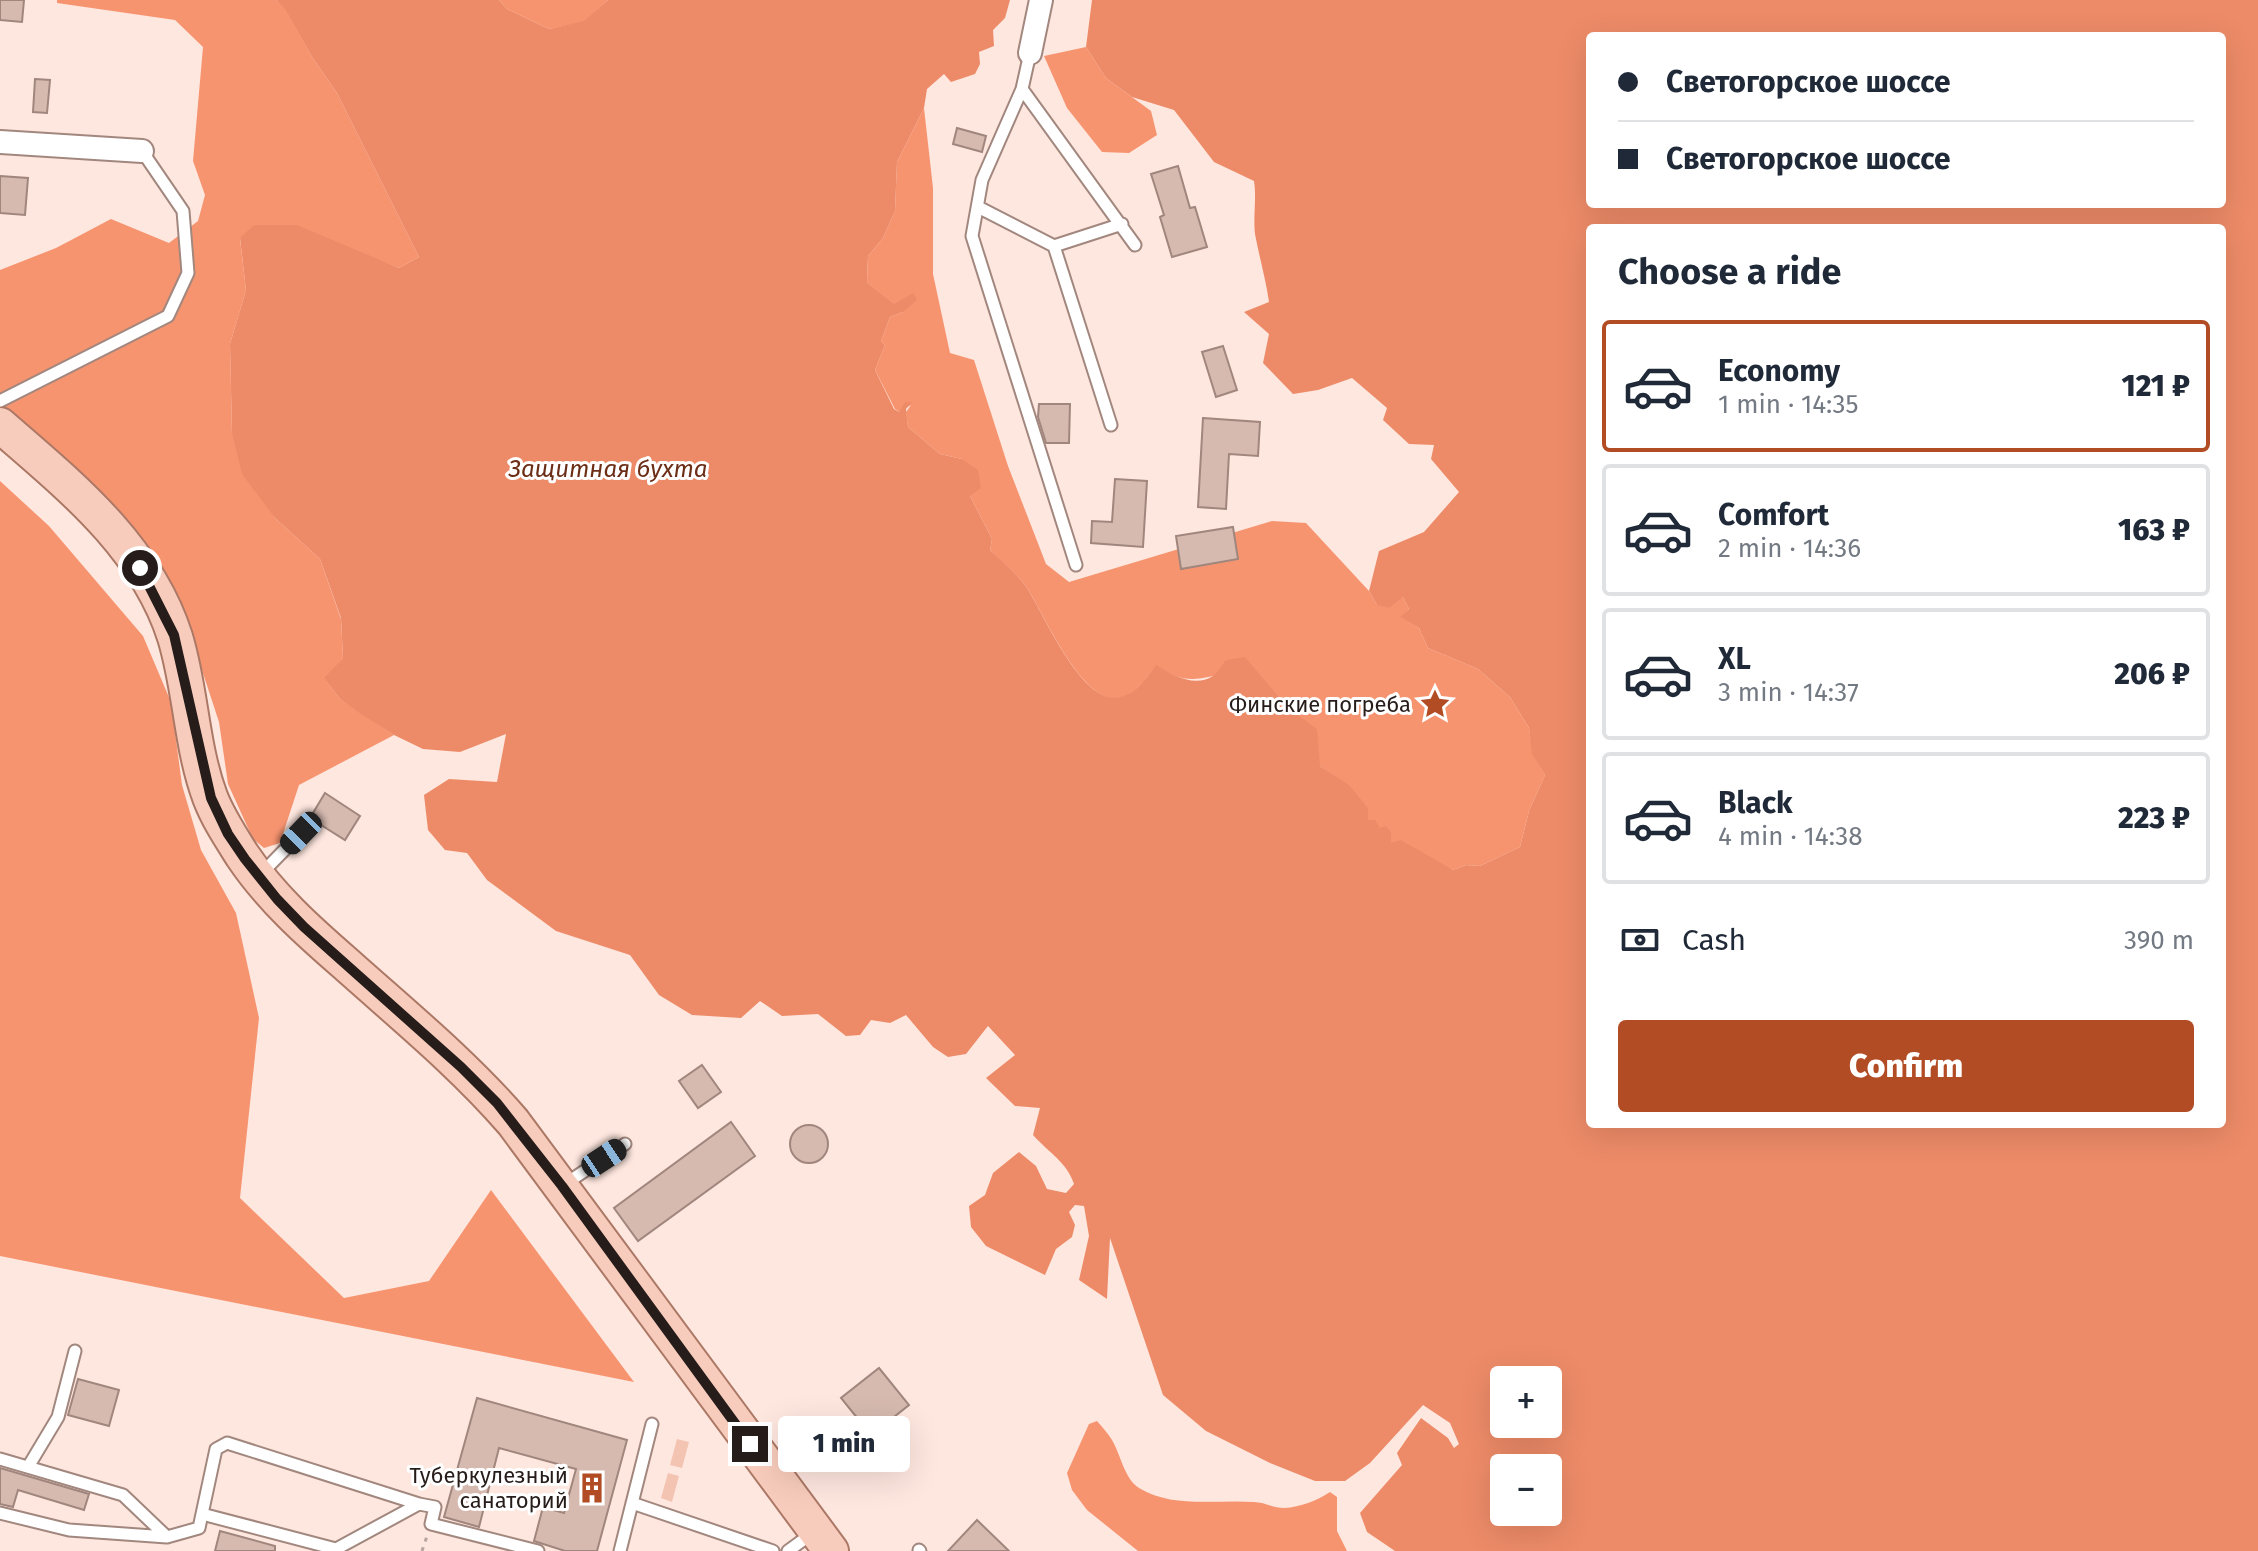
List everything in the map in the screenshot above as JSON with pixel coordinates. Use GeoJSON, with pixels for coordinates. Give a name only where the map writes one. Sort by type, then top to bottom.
{"type":"FeatureCollection","features":[{"type":"Feature","properties":{"kind":"main road"},"geometry":{"type":"LineString","coordinates":[[0,425],[111,528],[150,583],[174,635],[211,798],[228,834],[258,877],[304,927],[488,1094],[513,1122],[767,1468],[811,1544]]}},
{"type":"Feature","properties":{"kind":"street"},"geometry":{"type":"LineString","coordinates":[[1030,53],[1041,0]]}},
{"type":"Feature","properties":{"kind":"street"},"geometry":{"type":"LineString","coordinates":[[0,142],[142,151]]}},
{"type":"Feature","properties":{"kind":"lane"},"geometry":{"type":"LineString","coordinates":[[1030,53],[1022,89],[982,180],[972,236],[1076,565]]}},
{"type":"Feature","properties":{"kind":"lane"},"geometry":{"type":"LineString","coordinates":[[1022,89],[1135,245]]}},
{"type":"Feature","properties":{"kind":"lane"},"geometry":{"type":"LineString","coordinates":[[0,401],[168,316],[188,273],[183,211],[142,151]]}},
{"type":"Feature","properties":{"kind":"lane"},"geometry":{"type":"LineString","coordinates":[[978,207],[1054,246],[1122,224]]}},
{"type":"Feature","properties":{"kind":"lane"},"geometry":{"type":"LineString","coordinates":[[1054,246],[1111,425]]}},
{"type":"Feature","properties":{"kind":"lane"},"geometry":{"type":"LineString","coordinates":[[258,877],[301,833]]}},
{"type":"Feature","properties":{"kind":"lane"},"geometry":{"type":"LineString","coordinates":[[562,1186],[625,1144]]}},
{"type":"Feature","properties":{"kind":"lane"},"geometry":{"type":"LineString","coordinates":[[28,1467],[58,1417],[75,1351]]}},
{"type":"Feature","properties":{"kind":"lane"},"geometry":{"type":"LineString","coordinates":[[620,1551],[652,1424]]}},
{"type":"Feature","properties":{"kind":"lane"},"geometry":{"type":"LineString","coordinates":[[0,1513],[69,1530],[167,1537],[199,1528],[216,1449],[227,1443],[435,1507],[431,1524],[538,1551]]}},
{"type":"Feature","properties":{"kind":"lane"},"geometry":{"type":"LineString","coordinates":[[767,1468],[803,1443]]}},
{"type":"Feature","properties":{"kind":"lane"},"geometry":{"type":"LineString","coordinates":[[0,1459],[123,1495],[167,1537]]}},
{"type":"Feature","properties":{"kind":"lane"},"geometry":{"type":"LineString","coordinates":[[632,1503],[773,1551]]}},
{"type":"Feature","properties":{"kind":"lane"},"geometry":{"type":"LineString","coordinates":[[202,1514],[336,1549],[419,1504]]}},
{"type":"Feature","properties":{"kind":"shaded area"},"geometry":{"type":"Polygon","coordinates":[[[57,0],[276,0],[285,8],[312,57],[337,93],[419,257],[399,268],[358,252],[240,239],[246,290],[230,344],[232,434],[275,518],[320,559],[341,619],[343,658],[325,679],[340,699],[394,735],[299,785],[280,843],[264,848],[253,839],[228,784],[219,722],[180,603],[157,570],[0,415],[0,270],[56,248],[111,219],[169,243],[198,221],[205,195],[193,161],[203,47],[175,20],[57,3],[57,0]]]}},
{"type":"Feature","properties":{"kind":"shaded area"},"geometry":{"type":"Polygon","coordinates":[[[499,0],[608,0],[584,22],[549,29],[507,9],[499,0]]]}},
{"type":"Feature","properties":{"kind":"shaded area"},"geometry":{"type":"Polygon","coordinates":[[[1086,47],[1106,78],[1151,111],[1157,135],[1129,153],[1102,152],[1067,108],[1044,56],[1086,47]]]}},
{"type":"Feature","properties":{"kind":"shaded area"},"geometry":{"type":"Polygon","coordinates":[[[924,108],[933,188],[933,274],[950,353],[974,360],[1008,466],[1046,564],[1069,582],[1272,521],[1306,523],[1369,591],[1377,605],[1403,597],[1409,609],[1401,617],[1419,628],[1428,648],[1478,669],[1510,697],[1529,728],[1533,754],[1545,775],[1529,811],[1520,847],[1480,866],[1466,865],[1453,870],[1391,843],[1380,828],[1368,821],[1349,786],[1320,766],[1276,712],[1213,676],[1183,678],[1156,666],[1136,689],[1120,698],[1106,697],[1078,673],[1025,585],[990,550],[992,539],[970,496],[962,459],[940,454],[908,427],[906,412],[911,405],[899,412],[895,409],[875,370],[885,345],[881,341],[890,317],[903,312],[867,282],[868,256],[883,238],[895,211],[897,162],[924,108]]]}},
{"type":"Feature","properties":{"kind":"shaded area"},"geometry":{"type":"Polygon","coordinates":[[[0,481],[49,526],[143,636],[171,702],[182,785],[201,850],[236,913],[259,1018],[240,1198],[344,1298],[429,1281],[491,1190],[634,1382],[0,1256],[0,481]]]}},
{"type":"Feature","properties":{"kind":"shaded area"},"geometry":{"type":"Polygon","coordinates":[[[1097,1421],[1112,1440],[1134,1484],[1152,1495],[1181,1501],[1254,1502],[1284,1508],[1308,1503],[1330,1492],[1337,1497],[1337,1531],[1347,1551],[1138,1551],[1087,1510],[1072,1490],[1067,1473],[1089,1424],[1097,1421]]]}},
{"type":"Feature","properties":{"kind":"shaded area"},"geometry":{"type":"Polygon","coordinates":[[[677,1439],[689,1442],[682,1468],[670,1465],[677,1439]]]}},
{"type":"Feature","properties":{"kind":"shaded area"},"geometry":{"type":"Polygon","coordinates":[[[668,1473],[679,1476],[672,1502],[661,1498],[668,1473]]]}},
{"type":"Feature","properties":{"kind":"water","name":"Защитная бухта"},"geometry":{"type":"Polygon","coordinates":[[[276,0],[499,0],[507,9],[549,29],[584,21],[608,0],[1010,0],[1005,18],[993,30],[994,46],[979,52],[980,64],[975,74],[951,82],[944,74],[927,89],[924,108],[897,162],[895,211],[883,238],[868,256],[867,282],[894,304],[913,293],[917,300],[903,312],[890,317],[881,341],[885,345],[875,370],[894,409],[899,412],[905,402],[912,402],[906,409],[908,427],[940,454],[962,459],[978,470],[981,488],[970,496],[992,539],[990,550],[1025,585],[1065,654],[1092,688],[1106,696],[1120,697],[1136,689],[1156,665],[1184,679],[1198,681],[1217,673],[1226,660],[1245,657],[1279,697],[1276,712],[1295,713],[1317,729],[1320,766],[1349,785],[1368,808],[1368,820],[1375,820],[1380,828],[1386,826],[1391,832],[1391,843],[1401,840],[1453,870],[1466,865],[1480,866],[1520,847],[1529,811],[1545,775],[1532,754],[1529,728],[1510,697],[1478,669],[1428,648],[1419,628],[1400,617],[1409,609],[1403,597],[1389,608],[1377,605],[1369,591],[1379,551],[1424,532],[1459,492],[1431,459],[1434,445],[1409,444],[1383,420],[1387,408],[1352,378],[1318,390],[1293,394],[1263,363],[1269,334],[1244,312],[1269,302],[1255,233],[1254,181],[1214,162],[1174,110],[1132,97],[1106,78],[1086,47],[1092,0],[2258,0],[2258,1551],[1395,1551],[1367,1532],[1360,1513],[1402,1465],[1397,1453],[1421,1418],[1448,1438],[1454,1448],[1459,1444],[1450,1423],[1423,1405],[1370,1463],[1345,1481],[1315,1481],[1270,1463],[1206,1431],[1163,1395],[1110,1238],[1107,1299],[1079,1280],[1089,1236],[1084,1206],[1075,1205],[1069,1212],[1075,1225],[1072,1237],[1056,1249],[1045,1275],[986,1246],[971,1227],[969,1206],[985,1195],[993,1173],[1019,1152],[1036,1166],[1047,1189],[1066,1193],[1074,1184],[1062,1163],[1033,1135],[1040,1108],[1015,1106],[986,1078],[1015,1055],[988,1026],[966,1054],[948,1057],[933,1047],[906,1015],[890,1023],[871,1020],[860,1035],[846,1036],[818,1014],[782,1016],[760,1001],[741,1018],[692,1015],[659,995],[630,955],[556,931],[487,880],[467,853],[445,850],[428,830],[424,795],[449,779],[497,782],[506,734],[460,752],[423,749],[394,735],[340,699],[324,678],[343,658],[341,618],[320,559],[275,518],[242,474],[232,434],[230,344],[246,290],[240,238],[254,225],[297,225],[399,268],[419,257],[337,93],[285,9],[276,0]]]}},
{"type":"Feature","properties":{"kind":"building"},"geometry":{"type":"Polygon","coordinates":[[[0,0],[24,0],[22,22],[0,20],[0,0]]]}},
{"type":"Feature","properties":{"kind":"building"},"geometry":{"type":"Polygon","coordinates":[[[35,79],[50,80],[47,113],[33,112],[35,79]]]}},
{"type":"Feature","properties":{"kind":"building"},"geometry":{"type":"Polygon","coordinates":[[[957,128],[986,136],[982,152],[953,144],[957,128]]]}},
{"type":"Feature","properties":{"kind":"building"},"geometry":{"type":"Polygon","coordinates":[[[1178,166],[1190,208],[1195,207],[1207,247],[1172,257],[1160,217],[1164,215],[1151,174],[1178,166]]]}},
{"type":"Feature","properties":{"kind":"building"},"geometry":{"type":"Polygon","coordinates":[[[0,176],[28,178],[25,215],[0,213],[0,176]]]}},
{"type":"Feature","properties":{"kind":"building"},"geometry":{"type":"Polygon","coordinates":[[[1223,346],[1237,390],[1216,397],[1202,352],[1223,346]]]}},
{"type":"Feature","properties":{"kind":"building"},"geometry":{"type":"Polygon","coordinates":[[[1039,404],[1070,404],[1069,443],[1046,443],[1038,417],[1039,404]]]}},
{"type":"Feature","properties":{"kind":"building"},"geometry":{"type":"Polygon","coordinates":[[[1203,418],[1260,422],[1258,456],[1229,454],[1226,509],[1198,507],[1203,418]]]}},
{"type":"Feature","properties":{"kind":"building"},"geometry":{"type":"Polygon","coordinates":[[[1115,479],[1147,481],[1143,547],[1091,543],[1092,521],[1112,522],[1115,479]]]}},
{"type":"Feature","properties":{"kind":"building"},"geometry":{"type":"Polygon","coordinates":[[[1233,527],[1238,559],[1181,569],[1176,536],[1233,527]]]}},
{"type":"Feature","properties":{"kind":"building"},"geometry":{"type":"Polygon","coordinates":[[[325,793],[360,816],[345,840],[310,818],[325,793]]]}},
{"type":"Feature","properties":{"kind":"building"},"geometry":{"type":"Polygon","coordinates":[[[702,1065],[721,1092],[698,1108],[679,1081],[702,1065]]]}},
{"type":"Feature","properties":{"kind":"building"},"geometry":{"type":"Polygon","coordinates":[[[731,1122],[755,1156],[638,1241],[614,1208],[731,1122]]]}},
{"type":"Feature","properties":{"kind":"building"},"geometry":{"type":"Polygon","coordinates":[[[809,1125],[822,1131],[828,1144],[822,1157],[809,1163],[796,1157],[790,1144],[796,1131],[809,1125]]]}},
{"type":"Feature","properties":{"kind":"building"},"geometry":{"type":"Polygon","coordinates":[[[879,1368],[909,1405],[871,1435],[841,1398],[879,1368]]]}},
{"type":"Feature","properties":{"kind":"building"},"geometry":{"type":"Polygon","coordinates":[[[78,1379],[119,1390],[109,1426],[68,1415],[78,1379]]]}},
{"type":"Feature","properties":{"kind":"building","name":"Туберкулезный санаторий"},"geometry":{"type":"Polygon","coordinates":[[[477,1398],[627,1440],[597,1551],[565,1551],[534,1541],[543,1507],[564,1513],[576,1469],[499,1448],[479,1527],[444,1517],[477,1398]]]}},
{"type":"Feature","properties":{"kind":"building"},"geometry":{"type":"Polygon","coordinates":[[[0,1468],[89,1494],[84,1510],[18,1490],[13,1507],[0,1504],[0,1468]]]}},
{"type":"Feature","properties":{"kind":"building"},"geometry":{"type":"Polygon","coordinates":[[[977,1520],[1009,1551],[948,1551],[977,1520]]]}},
{"type":"Feature","properties":{"kind":"building"},"geometry":{"type":"Polygon","coordinates":[[[220,1531],[275,1546],[275,1551],[215,1551],[220,1531]]]}},
{"type":"Feature","properties":{"kind":"place","name":"Финские погреба"},"geometry":{"type":"Point","coordinates":[1435,704]}},
{"type":"Feature","properties":{"kind":"place","name":"Туберкулезный санаторий"},"geometry":{"type":"Point","coordinates":[592,1488]}},
{"type":"Feature","properties":{"kind":"route"},"geometry":{"type":"LineString","coordinates":[[140,568],[174,635],[211,798],[228,834],[245,859],[304,927],[497,1103],[562,1186],[750,1444]]}}]}
